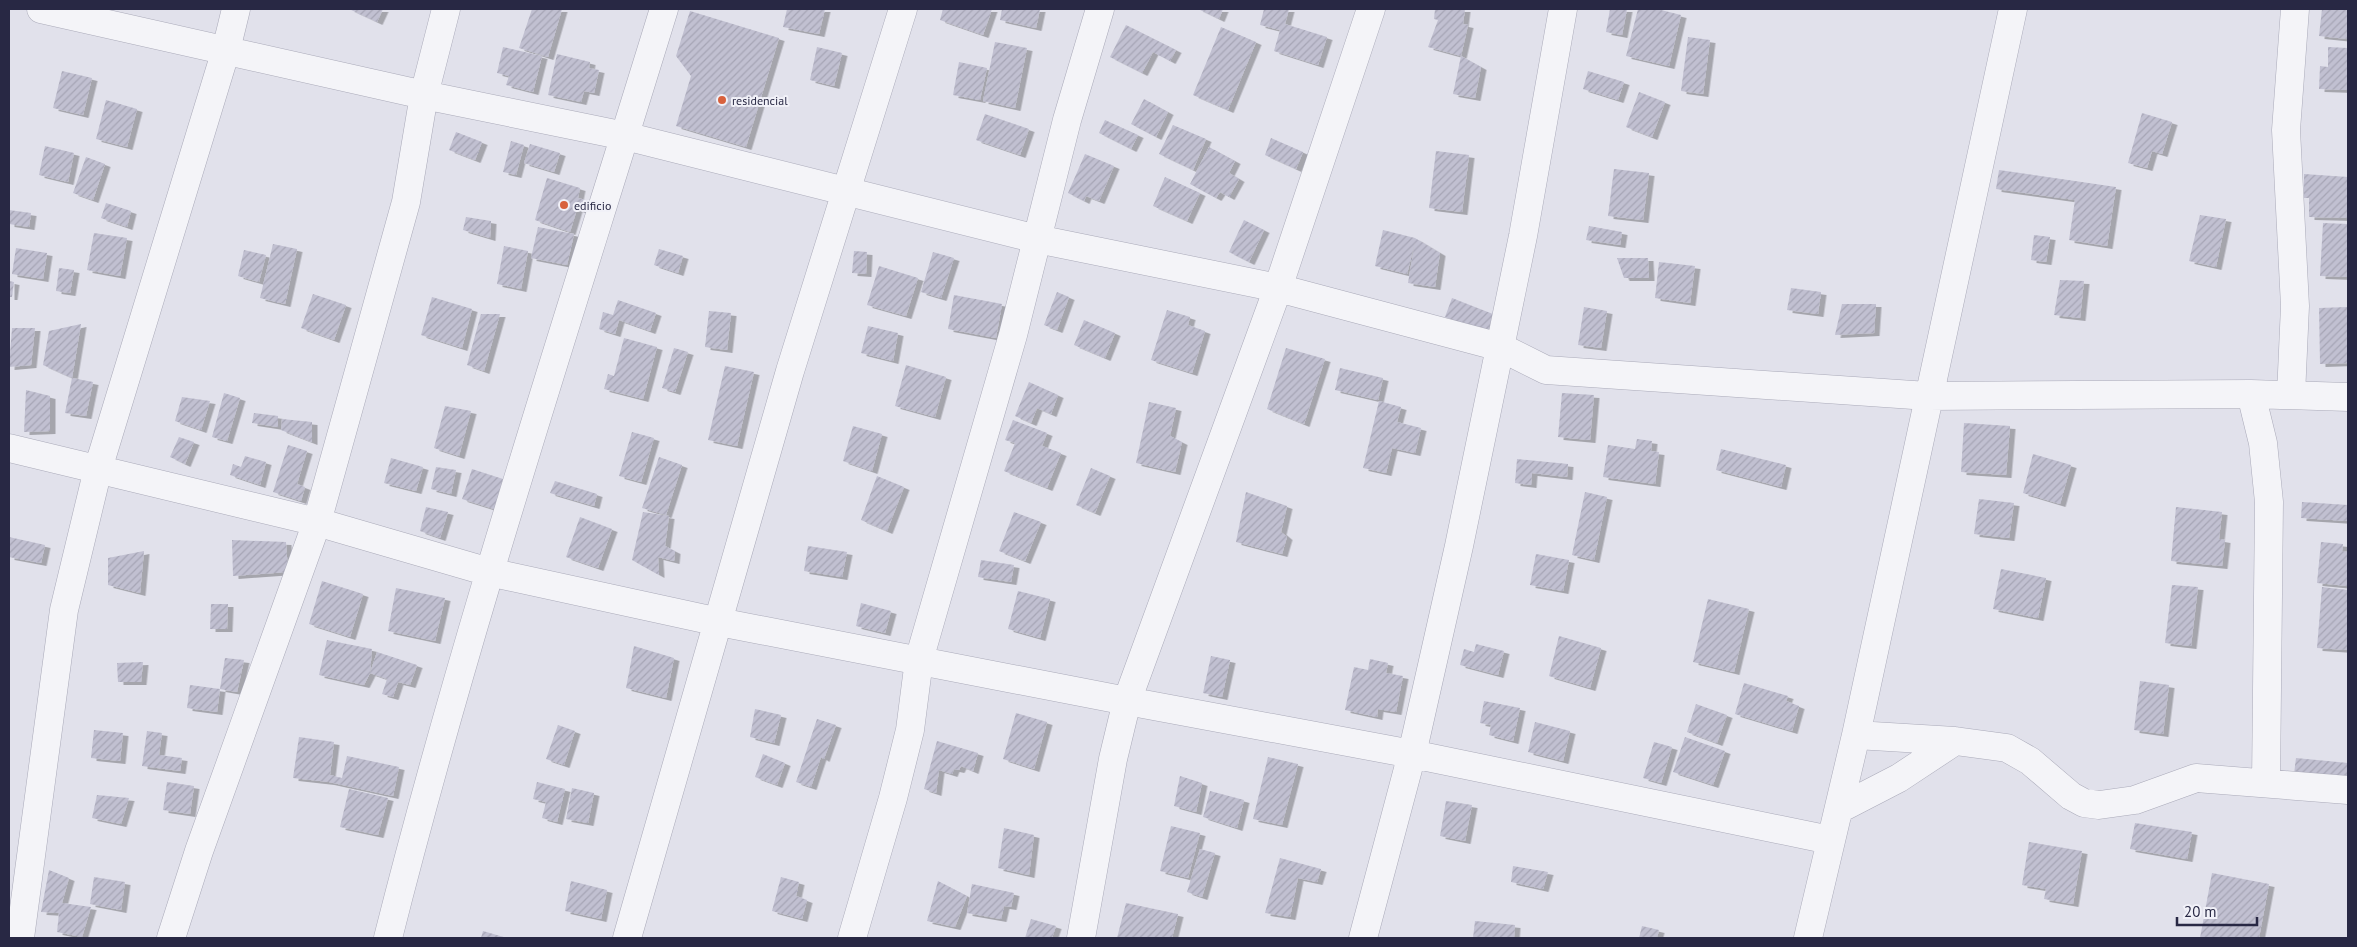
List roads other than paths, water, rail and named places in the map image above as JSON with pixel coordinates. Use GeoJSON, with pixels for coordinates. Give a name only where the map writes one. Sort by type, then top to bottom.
{"type":"FeatureCollection","features":[{"type":"Feature","properties":{"kind":"street"},"geometry":{"type":"LineString","coordinates":[[41,9],[424,95],[625,136],[1037,239],[1278,288],[1500,347],[1546,370],[1928,396],[2251,394],[2348,397]]}},
{"type":"Feature","properties":{"kind":"street"},"geometry":{"type":"LineString","coordinates":[[20,938],[60,634],[98,469],[226,50],[236,9]]}},
{"type":"Feature","properties":{"kind":"street"},"geometry":{"type":"LineString","coordinates":[[171,938],[199,851],[317,522],[406,202],[424,95],[446,9]]}},
{"type":"Feature","properties":{"kind":"street"},"geometry":{"type":"LineString","coordinates":[[388,938],[423,798],[489,572],[664,9]]}},
{"type":"Feature","properties":{"kind":"street"},"geometry":{"type":"LineString","coordinates":[[627,938],[790,371],[903,9]]}},
{"type":"Feature","properties":{"kind":"street"},"geometry":{"type":"LineString","coordinates":[[852,938],[893,798],[910,730],[919,660],[1013,335],[1067,120],[1100,9]]}},
{"type":"Feature","properties":{"kind":"street"},"geometry":{"type":"LineString","coordinates":[[1081,938],[1113,759],[1127,701],[1278,288],[1372,9]]}},
{"type":"Feature","properties":{"kind":"street"},"geometry":{"type":"LineString","coordinates":[[1363,938],[1412,754],[1459,546],[1523,236],[1563,9]]}},
{"type":"Feature","properties":{"kind":"street"},"geometry":{"type":"LineString","coordinates":[[1808,938],[1856,735],[2013,9]]}},
{"type":"Feature","properties":{"kind":"street"},"geometry":{"type":"LineString","coordinates":[[2291,395],[2294,306],[2286,130],[2295,9]]}},
{"type":"Feature","properties":{"kind":"street"},"geometry":{"type":"LineString","coordinates":[[2251,394],[2263,443],[2269,502],[2266,783]]}},
{"type":"Feature","properties":{"kind":"street"},"geometry":{"type":"LineString","coordinates":[[9,448],[317,522],[489,572],[719,622],[1412,754],[1830,840]]}},
{"type":"Feature","properties":{"kind":"street"},"geometry":{"type":"LineString","coordinates":[[1856,735],[1955,741],[2006,748],[2019,753],[2071,796],[2084,803],[2098,805],[2135,800],[2196,778],[2348,790]]}},
{"type":"Feature","properties":{"kind":"street"},"geometry":{"type":"LineString","coordinates":[[1838,809],[1899,778],[1955,741]]}},
{"type":"Feature","properties":{"kind":"place","name":"residencial"},"geometry":{"type":"Point","coordinates":[722,100]}},
{"type":"Feature","properties":{"kind":"place","name":"edificio"},"geometry":{"type":"Point","coordinates":[564,205]}}]}
